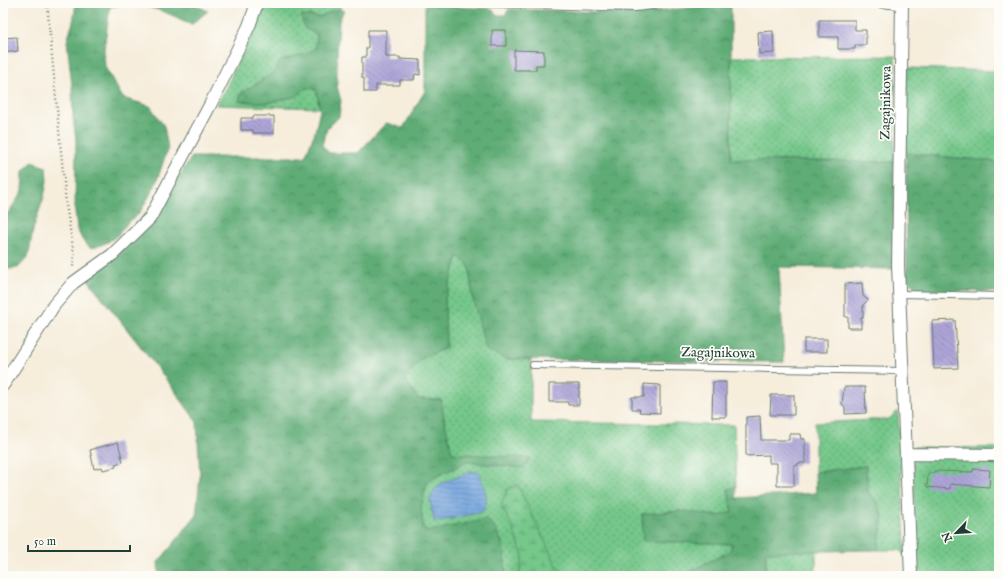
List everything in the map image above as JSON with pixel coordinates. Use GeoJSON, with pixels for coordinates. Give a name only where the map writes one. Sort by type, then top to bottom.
{"type":"FeatureCollection","features":[{"type":"Feature","properties":{"kind":"street"},"geometry":{"type":"LineString","coordinates":[[3,385],[54,305],[73,283],[112,255],[150,218],[250,26],[257,3]]}},
{"type":"Feature","properties":{"kind":"street","name":"Zagajnikowa"},"geometry":{"type":"LineString","coordinates":[[902,4],[898,265],[911,576]]}},
{"type":"Feature","properties":{"kind":"street"},"geometry":{"type":"LineString","coordinates":[[906,454],[999,455]]}},
{"type":"Feature","properties":{"kind":"lane"},"geometry":{"type":"LineString","coordinates":[[470,3],[635,8],[677,3]]}},
{"type":"Feature","properties":{"kind":"lane"},"geometry":{"type":"LineString","coordinates":[[865,3],[902,4]]}},
{"type":"Feature","properties":{"kind":"lane"},"geometry":{"type":"LineString","coordinates":[[900,294],[999,296]]}},
{"type":"Feature","properties":{"kind":"lane","name":"Zagajnikowa"},"geometry":{"type":"LineString","coordinates":[[533,365],[903,371]]}},
{"type":"Feature","properties":{"kind":"path"},"geometry":{"type":"LineString","coordinates":[[47,3],[66,204],[74,254],[73,283]]}},
{"type":"Feature","properties":{"kind":"path"},"geometry":{"type":"LineString","coordinates":[[3,472],[5,576]]}},
{"type":"Feature","properties":{"kind":"green space"},"geometry":{"type":"Polygon","coordinates":[[[76,3],[191,3],[208,11],[191,25],[172,15],[152,8],[131,5],[110,7],[104,49],[105,67],[123,98],[150,106],[164,126],[168,148],[155,186],[139,214],[128,222],[118,235],[108,242],[90,248],[83,241],[77,229],[75,211],[76,140],[67,41],[73,22],[76,3]]]}},
{"type":"Feature","properties":{"kind":"green space"},"geometry":{"type":"Polygon","coordinates":[[[267,3],[340,3],[340,10],[334,10],[320,17],[309,15],[305,29],[317,34],[316,48],[306,54],[281,61],[272,74],[241,93],[239,101],[267,103],[297,96],[305,88],[316,89],[320,108],[217,105],[267,3]]]}},
{"type":"Feature","properties":{"kind":"green space"},"geometry":{"type":"Polygon","coordinates":[[[425,5],[492,9],[496,15],[505,15],[509,9],[633,13],[731,5],[731,160],[894,162],[896,269],[779,267],[784,362],[506,359],[486,350],[473,299],[469,265],[458,256],[445,299],[446,348],[421,359],[405,379],[418,399],[441,400],[452,453],[530,458],[524,468],[467,462],[437,476],[427,483],[421,507],[423,525],[426,532],[487,519],[497,532],[502,545],[506,576],[159,576],[158,562],[196,515],[200,477],[197,422],[169,383],[85,276],[170,188],[192,157],[305,157],[315,132],[320,110],[316,89],[305,88],[297,96],[267,103],[239,101],[241,93],[272,74],[281,61],[306,54],[316,48],[317,34],[305,29],[301,16],[320,17],[334,10],[344,10],[339,21],[337,56],[337,86],[341,101],[339,117],[327,129],[322,145],[329,153],[358,153],[386,123],[403,128],[425,91],[425,5]]]}},
{"type":"Feature","properties":{"kind":"green space"},"geometry":{"type":"Polygon","coordinates":[[[895,56],[894,162],[731,160],[731,57],[895,56]]]}},
{"type":"Feature","properties":{"kind":"green space"},"geometry":{"type":"Polygon","coordinates":[[[907,68],[999,71],[999,162],[906,153],[907,68]]]}},
{"type":"Feature","properties":{"kind":"green space"},"geometry":{"type":"Polygon","coordinates":[[[906,153],[999,162],[999,292],[918,290],[907,280],[906,153]]]}},
{"type":"Feature","properties":{"kind":"green space"},"geometry":{"type":"Polygon","coordinates":[[[32,162],[46,167],[47,181],[44,197],[34,226],[28,257],[18,268],[3,270],[3,219],[22,192],[23,171],[32,162]]]}},
{"type":"Feature","properties":{"kind":"green space"},"geometry":{"type":"Polygon","coordinates":[[[458,256],[469,265],[473,299],[506,359],[531,360],[531,422],[734,425],[736,487],[728,489],[732,512],[719,516],[681,511],[642,514],[644,541],[733,544],[729,552],[686,573],[686,576],[506,576],[502,541],[426,532],[423,525],[421,507],[427,483],[437,476],[467,462],[524,468],[452,453],[441,400],[418,399],[405,379],[421,359],[446,348],[445,299],[458,256]]]}},
{"type":"Feature","properties":{"kind":"green space"},"geometry":{"type":"Polygon","coordinates":[[[898,411],[906,558],[900,550],[878,550],[883,515],[877,502],[868,492],[866,466],[815,472],[815,423],[889,419],[898,411]]]}},
{"type":"Feature","properties":{"kind":"green space"},"geometry":{"type":"Polygon","coordinates":[[[913,447],[999,448],[999,576],[916,576],[913,447]]]}},
{"type":"Feature","properties":{"kind":"green space"},"geometry":{"type":"Polygon","coordinates":[[[866,466],[868,492],[877,502],[883,515],[878,550],[766,552],[766,574],[762,576],[686,576],[686,573],[729,552],[733,544],[643,541],[642,514],[681,511],[719,516],[732,512],[728,489],[736,487],[736,498],[816,493],[815,472],[866,466]]]}},
{"type":"Feature","properties":{"kind":"green space"},"geometry":{"type":"Polygon","coordinates":[[[517,484],[557,566],[564,576],[519,576],[523,556],[512,526],[501,505],[507,490],[517,484]]]}},
{"type":"Feature","properties":{"kind":"green space"},"geometry":{"type":"Polygon","coordinates":[[[816,551],[816,576],[762,576],[766,574],[766,552],[816,551]]]}},
{"type":"Feature","properties":{"kind":"water"},"geometry":{"type":"Polygon","coordinates":[[[472,471],[479,473],[486,493],[485,508],[482,512],[436,522],[434,521],[430,499],[433,492],[440,484],[472,471]]]}},
{"type":"Feature","properties":{"kind":"building"},"geometry":{"type":"Polygon","coordinates":[[[819,20],[855,20],[855,30],[866,30],[866,45],[855,45],[855,49],[838,49],[838,37],[819,37],[819,20]]]}},
{"type":"Feature","properties":{"kind":"building"},"geometry":{"type":"Polygon","coordinates":[[[368,30],[386,30],[386,57],[400,57],[400,59],[420,60],[420,75],[415,74],[414,80],[400,80],[400,85],[376,85],[376,92],[364,92],[362,57],[366,57],[366,48],[368,48],[368,30]]]}},
{"type":"Feature","properties":{"kind":"building"},"geometry":{"type":"Polygon","coordinates":[[[492,30],[506,30],[506,46],[492,46],[492,30]]]}},
{"type":"Feature","properties":{"kind":"building"},"geometry":{"type":"Polygon","coordinates":[[[773,31],[774,53],[759,54],[758,32],[773,31]]]}},
{"type":"Feature","properties":{"kind":"building"},"geometry":{"type":"Polygon","coordinates":[[[17,37],[18,51],[3,53],[3,38],[17,37]]]}},
{"type":"Feature","properties":{"kind":"building"},"geometry":{"type":"Polygon","coordinates":[[[514,50],[544,51],[544,65],[536,65],[536,70],[514,70],[514,50]]]}},
{"type":"Feature","properties":{"kind":"building"},"geometry":{"type":"Polygon","coordinates":[[[253,116],[274,116],[274,133],[253,133],[253,130],[241,130],[241,118],[253,118],[253,116]]]}},
{"type":"Feature","properties":{"kind":"building"},"geometry":{"type":"Polygon","coordinates":[[[862,283],[863,296],[868,300],[863,305],[861,328],[848,328],[848,317],[845,317],[845,284],[862,283]]]}},
{"type":"Feature","properties":{"kind":"building"},"geometry":{"type":"Polygon","coordinates":[[[955,320],[958,368],[934,369],[932,321],[955,320]]]}},
{"type":"Feature","properties":{"kind":"building"},"geometry":{"type":"Polygon","coordinates":[[[804,339],[827,339],[827,352],[804,352],[804,339]]]}},
{"type":"Feature","properties":{"kind":"building"},"geometry":{"type":"Polygon","coordinates":[[[713,382],[726,382],[726,417],[712,417],[713,382]]]}},
{"type":"Feature","properties":{"kind":"building"},"geometry":{"type":"Polygon","coordinates":[[[549,384],[579,384],[579,405],[568,405],[568,402],[549,402],[549,384]]]}},
{"type":"Feature","properties":{"kind":"building"},"geometry":{"type":"Polygon","coordinates":[[[644,384],[660,385],[660,413],[639,412],[640,409],[632,409],[632,397],[644,397],[644,384]]]}},
{"type":"Feature","properties":{"kind":"building"},"geometry":{"type":"Polygon","coordinates":[[[844,387],[865,387],[866,413],[845,414],[845,407],[842,404],[844,387]]]}},
{"type":"Feature","properties":{"kind":"building"},"geometry":{"type":"Polygon","coordinates":[[[771,395],[794,395],[794,415],[770,415],[771,395]]]}},
{"type":"Feature","properties":{"kind":"building"},"geometry":{"type":"Polygon","coordinates":[[[760,416],[761,440],[789,440],[789,434],[800,434],[801,439],[805,439],[805,463],[798,463],[798,465],[794,466],[794,486],[777,486],[777,463],[769,463],[769,455],[746,456],[746,417],[760,416]]]}},
{"type":"Feature","properties":{"kind":"building"},"geometry":{"type":"Polygon","coordinates":[[[118,442],[123,462],[115,464],[116,467],[103,470],[102,467],[94,469],[90,450],[118,442]]]}},
{"type":"Feature","properties":{"kind":"building"},"geometry":{"type":"Polygon","coordinates":[[[973,469],[990,470],[989,487],[950,484],[950,489],[927,487],[928,473],[934,473],[934,471],[973,472],[973,469]]]}}]}
